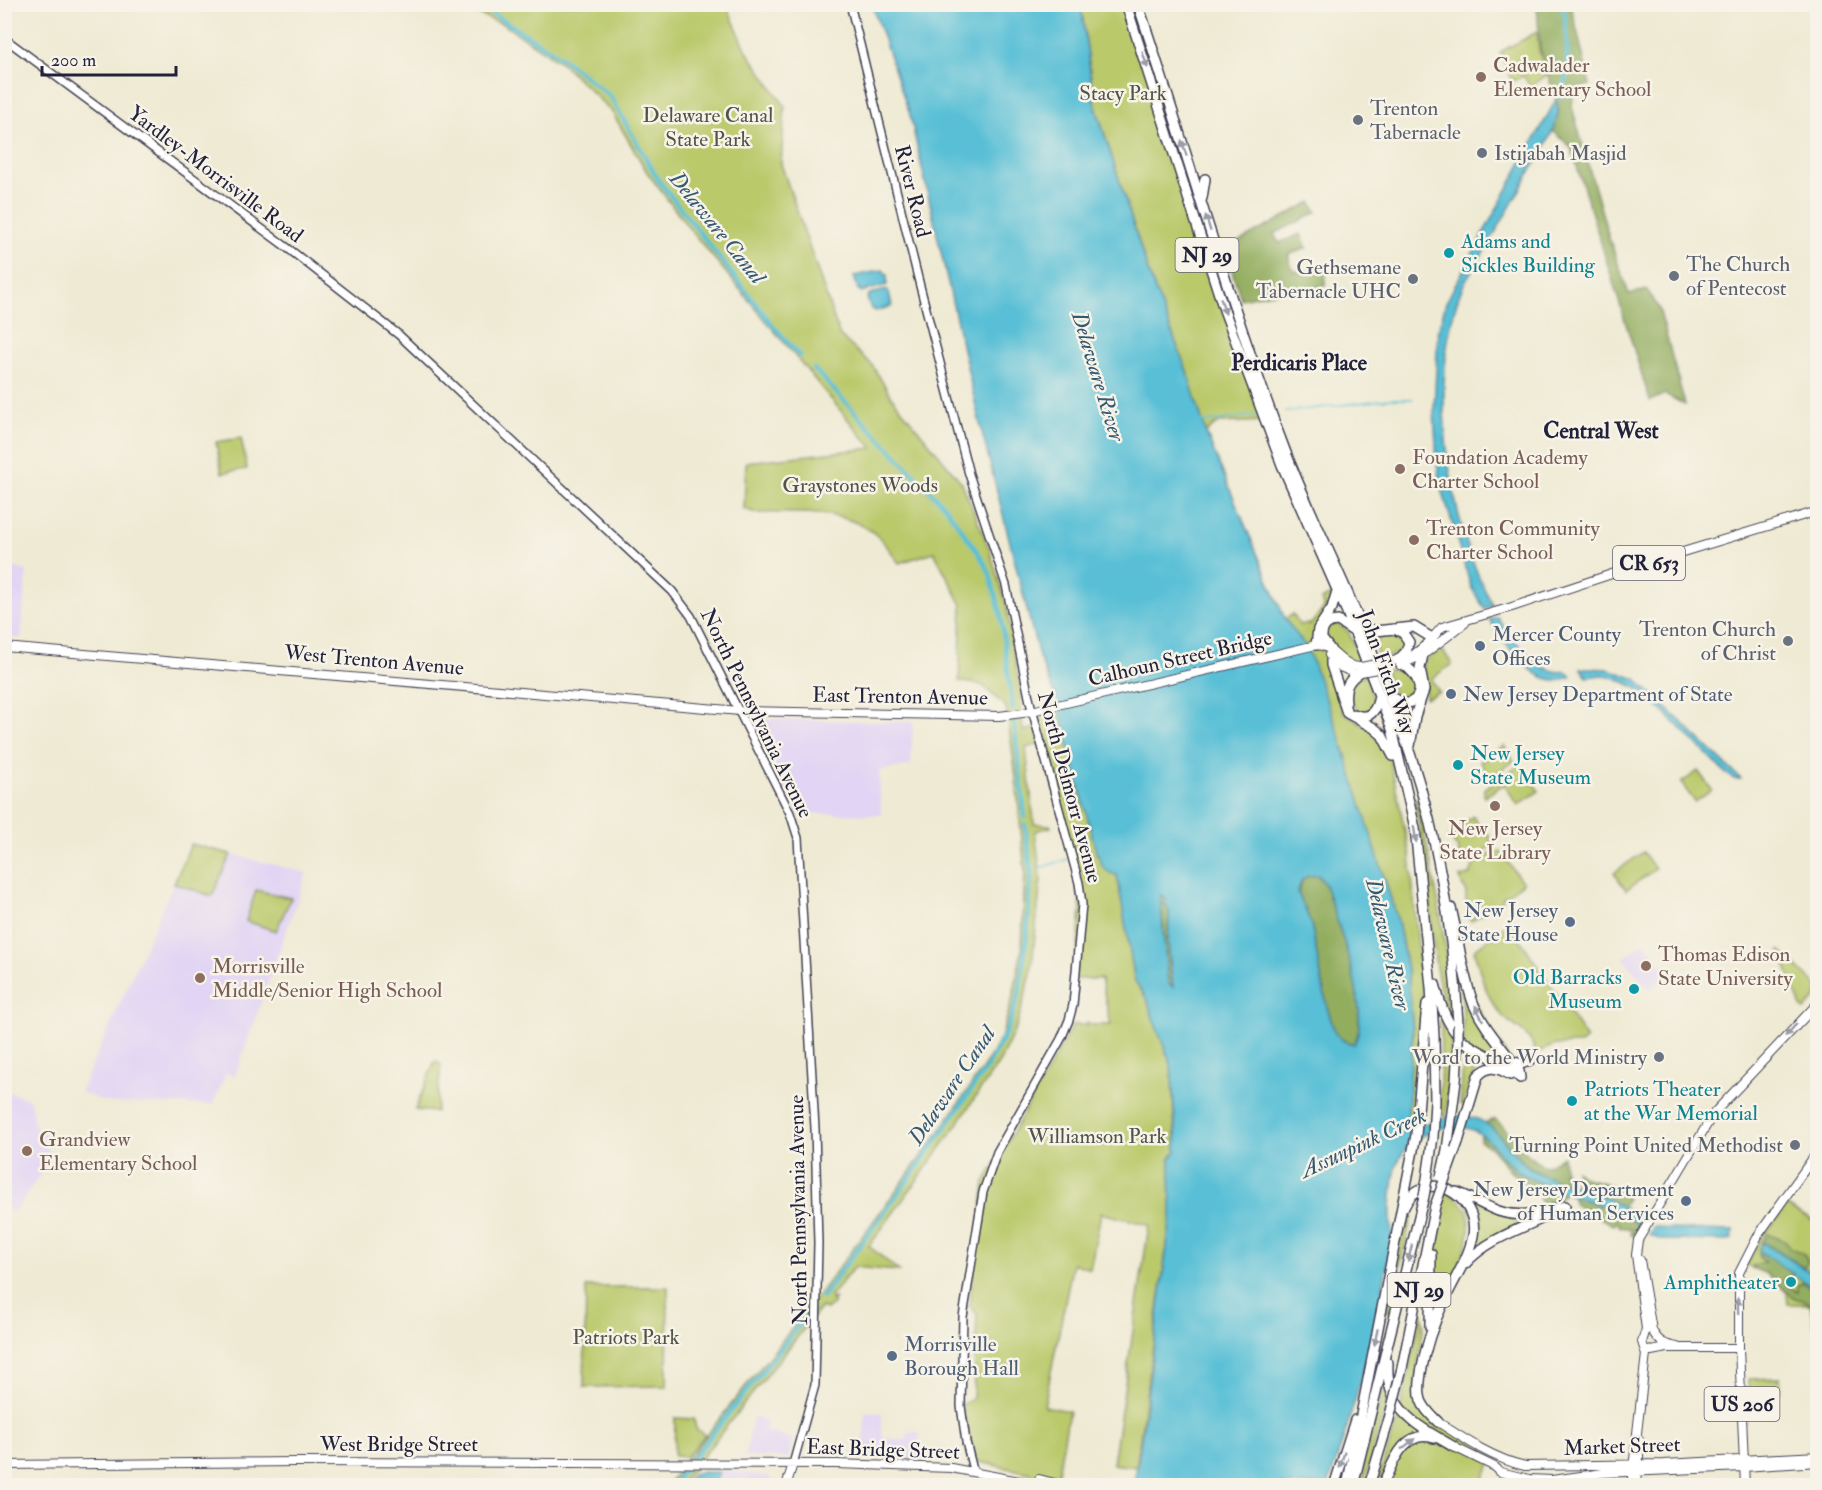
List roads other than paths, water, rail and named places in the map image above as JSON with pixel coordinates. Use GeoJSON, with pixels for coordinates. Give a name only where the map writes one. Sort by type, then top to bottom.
{"type":"FeatureCollection","features":[{"type":"Feature","properties":{"kind":"highway","name":"John Fitch Way"},"geometry":{"type":"LineString","coordinates":[[1126,4],[1224,310],[1282,465],[1337,591],[1371,652],[1384,695],[1415,828],[1434,1035],[1435,1101],[1431,1150],[1424,1196],[1353,1485]]}},
{"type":"Feature","properties":{"kind":"highway","name":"John Fitch Way"},"geometry":{"type":"LineString","coordinates":[[1139,7],[1234,306],[1282,443],[1409,752],[1438,863],[1454,971],[1458,1045],[1447,1150],[1434,1208]]}},
{"type":"Feature","properties":{"kind":"highway"},"geometry":{"type":"LineString","coordinates":[[1202,204],[1205,179]]}},
{"type":"Feature","properties":{"kind":"highway"},"geometry":{"type":"LineString","coordinates":[[1315,645],[1318,629],[1334,604],[1337,591]]}},
{"type":"Feature","properties":{"kind":"highway"},"geometry":{"type":"LineString","coordinates":[[1402,777],[1382,735],[1374,728],[1350,717],[1345,710],[1331,665],[1330,653],[1321,636],[1323,629],[1330,622],[1338,621],[1369,630],[1383,631],[1414,627],[1432,638]]}},
{"type":"Feature","properties":{"kind":"highway"},"geometry":{"type":"LineString","coordinates":[[1361,670],[1347,685],[1346,698],[1350,710],[1359,716],[1369,715],[1377,708],[1384,695],[1406,704],[1413,701],[1419,694],[1415,675],[1400,662],[1406,652],[1408,642],[1403,633],[1394,630]]}},
{"type":"Feature","properties":{"kind":"highway"},"geometry":{"type":"LineString","coordinates":[[1371,652],[1374,640],[1383,631]]}},
{"type":"Feature","properties":{"kind":"highway"},"geometry":{"type":"LineString","coordinates":[[1409,752],[1414,716],[1424,692],[1420,668],[1423,656]]}},
{"type":"Feature","properties":{"kind":"highway"},"geometry":{"type":"LineString","coordinates":[[1438,863],[1452,910],[1474,1005],[1487,1029],[1512,1061],[1520,1078]]}},
{"type":"Feature","properties":{"kind":"highway"},"geometry":{"type":"LineString","coordinates":[[1426,940],[1438,999],[1453,1029],[1466,1042],[1503,1064],[1520,1078]]}},
{"type":"Feature","properties":{"kind":"highway"},"geometry":{"type":"LineString","coordinates":[[1347,1485],[1419,1113],[1429,972]]}},
{"type":"Feature","properties":{"kind":"highway"},"geometry":{"type":"LineString","coordinates":[[1512,1061],[1521,1064],[1531,1059]]}},
{"type":"Feature","properties":{"kind":"highway"},"geometry":{"type":"LineString","coordinates":[[1430,1335],[1430,1269],[1434,1208],[1476,1079],[1486,1069],[1498,1068],[1520,1078]]}},
{"type":"Feature","properties":{"kind":"highway"},"geometry":{"type":"LineString","coordinates":[[1399,1218],[1407,1200],[1419,1190],[1436,1186],[1449,1189],[1496,1211],[1516,1215],[1536,1214],[1565,1206],[1482,1248],[1462,1268]]}},
{"type":"Feature","properties":{"kind":"highway"},"geometry":{"type":"LineString","coordinates":[[1438,1422],[1426,1409],[1419,1391],[1422,1366],[1430,1335],[1462,1268],[1473,1236],[1473,1221],[1466,1205],[1449,1189]]}},
{"type":"Feature","properties":{"kind":"highway","name":"NJ 29"},"geometry":{"type":"LineString","coordinates":[[1369,1485],[1402,1368],[1434,1208]]}},
{"type":"Feature","properties":{"kind":"highway"},"geometry":{"type":"LineString","coordinates":[[1389,1342],[1387,1373],[1398,1406],[1418,1426],[1454,1447]]}},
{"type":"Feature","properties":{"kind":"highway"},"geometry":{"type":"LineString","coordinates":[[1334,1485],[1364,1395]]}},
{"type":"Feature","properties":{"kind":"highway"},"geometry":{"type":"LineString","coordinates":[[1382,1485],[1400,1450],[1411,1440],[1426,1436],[1454,1447]]}},
{"type":"Feature","properties":{"kind":"main road","name":"River Road"},"geometry":{"type":"LineString","coordinates":[[850,4],[965,456]]}},
{"type":"Feature","properties":{"kind":"main road","name":"Yardley-Morrisville Road"},"geometry":{"type":"LineString","coordinates":[[4,38],[285,246],[406,342]]}},
{"type":"Feature","properties":{"kind":"main road","name":"North Pennsylvania Avenue"},"geometry":{"type":"LineString","coordinates":[[406,342],[679,599],[691,616],[740,711],[798,832],[818,1189],[814,1390],[793,1464]]}},
{"type":"Feature","properties":{"kind":"main road","name":"North Delmorr Avenue"},"geometry":{"type":"LineString","coordinates":[[965,456],[975,496],[1001,567],[1033,710],[1078,877],[1082,904],[1073,1004],[1069,1020],[1061,1039],[997,1152],[983,1192],[963,1317],[961,1406],[973,1470]]}},
{"type":"Feature","properties":{"kind":"main road","name":"CR 653"},"geometry":{"type":"LineString","coordinates":[[1472,619],[1818,511]]}},
{"type":"Feature","properties":{"kind":"main road"},"geometry":{"type":"LineString","coordinates":[[1315,645],[1346,664],[1361,670],[1423,656],[1472,619]]}},
{"type":"Feature","properties":{"kind":"main road"},"geometry":{"type":"LineString","coordinates":[[1400,662],[1421,650],[1442,627],[1472,619]]}},
{"type":"Feature","properties":{"kind":"main road","name":"Calhoun Street Bridge"},"geometry":{"type":"LineString","coordinates":[[1058,704],[1315,645]]}},
{"type":"Feature","properties":{"kind":"main road","name":"West Trenton Avenue"},"geometry":{"type":"LineString","coordinates":[[4,646],[740,711]]}},
{"type":"Feature","properties":{"kind":"main road","name":"East Trenton Avenue"},"geometry":{"type":"LineString","coordinates":[[740,711],[1004,715],[1023,713],[1058,704]]}},
{"type":"Feature","properties":{"kind":"main road"},"geometry":{"type":"LineString","coordinates":[[1739,1348],[1689,1348],[1642,1342],[1646,1329],[1636,1249],[1644,1230],[1680,1167],[1717,1108],[1818,1003]]}},
{"type":"Feature","properties":{"kind":"main road","name":"US 206"},"geometry":{"type":"LineString","coordinates":[[1745,1485],[1738,1279],[1742,1266],[1759,1234],[1818,1151]]}},
{"type":"Feature","properties":{"kind":"main road"},"geometry":{"type":"LineString","coordinates":[[1631,1485],[1653,1345],[1641,1261],[1636,1249]]}},
{"type":"Feature","properties":{"kind":"main road"},"geometry":{"type":"LineString","coordinates":[[1645,1336],[1653,1345]]}},
{"type":"Feature","properties":{"kind":"main road","name":"Market Street"},"geometry":{"type":"LineString","coordinates":[[1438,1422],[1488,1451],[1516,1464],[1535,1467],[1635,1468],[1818,1462]]}},
{"type":"Feature","properties":{"kind":"main road","name":"Market Street"},"geometry":{"type":"LineString","coordinates":[[1454,1447],[1495,1467],[1500,1472],[1529,1479],[1552,1480],[1635,1468]]}},
{"type":"Feature","properties":{"kind":"main road","name":"Market Street"},"geometry":{"type":"LineString","coordinates":[[1744,1464],[1818,1456]]}},
{"type":"Feature","properties":{"kind":"main road","name":"West Bridge Street"},"geometry":{"type":"LineString","coordinates":[[4,1465],[280,1462],[793,1464]]}},
{"type":"Feature","properties":{"kind":"main road"},"geometry":{"type":"LineString","coordinates":[[786,1485],[793,1464]]}},
{"type":"Feature","properties":{"kind":"main road","name":"East Bridge Street"},"geometry":{"type":"LineString","coordinates":[[793,1464],[935,1467],[1000,1473],[1066,1485]]}},
{"type":"Feature","properties":{"kind":"main road"},"geometry":{"type":"LineString","coordinates":[[1635,1468],[1637,1485]]}},
{"type":"Feature","properties":{"kind":"main road","name":"East Bridge Street"},"geometry":{"type":"LineString","coordinates":[[973,1470],[1046,1485]]}},
{"type":"Feature","properties":{"kind":"water"},"geometry":{"type":"Polygon","coordinates":[[[872,5],[1081,5],[1094,101],[1149,274],[1187,371],[1206,433],[1285,619],[1308,649],[1340,737],[1398,921],[1408,975],[1413,1032],[1407,1128],[1412,1130],[1431,1121],[1452,1116],[1474,1118],[1493,1129],[1517,1157],[1535,1171],[1605,1197],[1643,1218],[1639,1225],[1619,1212],[1530,1179],[1511,1165],[1491,1143],[1476,1131],[1466,1128],[1447,1128],[1429,1133],[1413,1142],[1397,1164],[1391,1206],[1392,1242],[1379,1306],[1356,1396],[1328,1485],[1133,1485],[1138,1463],[1171,1216],[1170,1159],[1176,1151],[1176,1135],[1171,1064],[1147,999],[1135,981],[1117,875],[1104,868],[1097,855],[1057,700],[1039,657],[980,424],[910,115],[872,5]],[[1318,875],[1308,876],[1302,880],[1298,890],[1299,895],[1311,923],[1327,1007],[1335,1033],[1344,1041],[1354,1044],[1359,1030],[1356,989],[1337,919],[1325,884],[1318,875]],[[1160,895],[1168,983],[1173,987],[1168,943],[1169,911],[1165,902],[1166,898],[1160,895]]]}},
{"type":"Feature","properties":{"kind":"water"},"geometry":{"type":"Polygon","coordinates":[[[1556,100],[1558,114],[1551,135],[1465,283],[1450,328],[1445,367],[1444,409],[1447,452],[1464,535],[1477,573],[1493,606],[1484,608],[1471,587],[1441,486],[1437,463],[1434,409],[1438,332],[1446,302],[1556,100]]]}},
{"type":"Feature","properties":{"kind":"water"},"geometry":{"type":"Polygon","coordinates":[[[883,270],[887,275],[887,285],[861,292],[860,289],[858,290],[854,276],[883,270]]]}},
{"type":"Feature","properties":{"kind":"water"},"geometry":{"type":"Polygon","coordinates":[[[887,290],[892,306],[876,311],[871,309],[867,298],[869,294],[887,290]]]}},
{"type":"Feature","properties":{"kind":"water"},"geometry":{"type":"Polygon","coordinates":[[[1497,617],[1518,644],[1536,662],[1556,671],[1566,671],[1571,677],[1558,680],[1548,679],[1529,668],[1512,651],[1489,619],[1497,617]]]}},
{"type":"Feature","properties":{"kind":"water"},"geometry":{"type":"Polygon","coordinates":[[[1581,669],[1608,669],[1636,679],[1741,779],[1734,779],[1727,774],[1641,690],[1616,678],[1602,675],[1587,677],[1581,669]]]}},
{"type":"Feature","properties":{"kind":"water"},"geometry":{"type":"Polygon","coordinates":[[[1654,1226],[1666,1229],[1734,1231],[1729,1241],[1661,1240],[1649,1235],[1654,1226]]]}},
{"type":"Feature","properties":{"kind":"water"},"geometry":{"type":"Polygon","coordinates":[[[1762,1242],[1817,1276],[1817,1290],[1759,1251],[1762,1242]]]}},
{"type":"Feature","properties":{"kind":"water"},"geometry":{"type":"Polygon","coordinates":[[[719,1472],[715,1485],[684,1485],[694,1473],[719,1472]]]}},
{"type":"Feature","properties":{"kind":"waterway","name":"Delaware Canal"},"geometry":{"type":"LineString","coordinates":[[478,4],[562,58],[610,96],[659,181],[770,322],[800,356]]}},
{"type":"Feature","properties":{"kind":"waterway"},"geometry":{"type":"LineString","coordinates":[[1561,97],[1567,64],[1563,4]]}},
{"type":"Feature","properties":{"kind":"waterway","name":"Delaware Canal"},"geometry":{"type":"LineString","coordinates":[[814,369],[946,508],[989,571],[1000,611],[1013,709]]}},
{"type":"Feature","properties":{"kind":"waterway"},"geometry":{"type":"LineString","coordinates":[[1286,412],[1390,399],[1413,399]]}},
{"type":"Feature","properties":{"kind":"waterway"},"geometry":{"type":"LineString","coordinates":[[1200,423],[1256,415]]}},
{"type":"Feature","properties":{"kind":"waterway","name":"Delaware Canal"},"geometry":{"type":"LineString","coordinates":[[1014,720],[1025,817]]}},
{"type":"Feature","properties":{"kind":"waterway","name":"Delaware Canal"},"geometry":{"type":"LineString","coordinates":[[822,1297],[917,1168],[988,1066],[1008,1028],[1019,994],[1027,935],[1031,873],[1025,824]]}},
{"type":"Feature","properties":{"kind":"waterway"},"geometry":{"type":"LineString","coordinates":[[1030,869],[1068,859]]}},
{"type":"Feature","properties":{"kind":"waterway","name":"Delaware Canal"},"geometry":{"type":"LineString","coordinates":[[671,1486],[812,1309]]}},
{"type":"Feature","properties":{"kind":"place","name":"Cadwalader Elementary School"},"geometry":{"type":"Point","coordinates":[1481,77]}},
{"type":"Feature","properties":{"kind":"place","name":"Trenton Tabernacle"},"geometry":{"type":"Point","coordinates":[1358,120]}},
{"type":"Feature","properties":{"kind":"place","name":"Istijabah Masjid"},"geometry":{"type":"Point","coordinates":[1482,153]}},
{"type":"Feature","properties":{"kind":"place","name":"Adams and Sickles Building"},"geometry":{"type":"Point","coordinates":[1449,253]}},
{"type":"Feature","properties":{"kind":"place","name":"The Church of Pentecost"},"geometry":{"type":"Point","coordinates":[1674,276]}},
{"type":"Feature","properties":{"kind":"place","name":"Gethsemane Tabernacle UHC"},"geometry":{"type":"Point","coordinates":[1413,279]}},
{"type":"Feature","properties":{"kind":"place","name":"Foundation Academy Charter School"},"geometry":{"type":"Point","coordinates":[1400,469]}},
{"type":"Feature","properties":{"kind":"place","name":"Trenton Community Charter School"},"geometry":{"type":"Point","coordinates":[1414,540]}},
{"type":"Feature","properties":{"kind":"place","name":"Trenton Church of Christ"},"geometry":{"type":"Point","coordinates":[1788,641]}},
{"type":"Feature","properties":{"kind":"place","name":"Mercer County Offices"},"geometry":{"type":"Point","coordinates":[1480,646]}},
{"type":"Feature","properties":{"kind":"place","name":"New Jersey Department of State"},"geometry":{"type":"Point","coordinates":[1451,694]}},
{"type":"Feature","properties":{"kind":"place","name":"New Jersey State Museum"},"geometry":{"type":"Point","coordinates":[1458,765]}},
{"type":"Feature","properties":{"kind":"place","name":"New Jersey State Library"},"geometry":{"type":"Point","coordinates":[1495,806]}},
{"type":"Feature","properties":{"kind":"place","name":"New Jersey State House"},"geometry":{"type":"Point","coordinates":[1570,922]}},
{"type":"Feature","properties":{"kind":"place","name":"Thomas Edison State University"},"geometry":{"type":"Point","coordinates":[1646,966]}},
{"type":"Feature","properties":{"kind":"place","name":"Morrisville Middle/Senior High School"},"geometry":{"type":"Point","coordinates":[200,978]}},
{"type":"Feature","properties":{"kind":"place","name":"Old Barracks Museum"},"geometry":{"type":"Point","coordinates":[1634,989]}},
{"type":"Feature","properties":{"kind":"place","name":"Word to the World Ministry"},"geometry":{"type":"Point","coordinates":[1659,1057]}},
{"type":"Feature","properties":{"kind":"place","name":"Patriots Theater at the War Memorial"},"geometry":{"type":"Point","coordinates":[1572,1101]}},
{"type":"Feature","properties":{"kind":"place","name":"Turning Point United Methodist"},"geometry":{"type":"Point","coordinates":[1795,1145]}},
{"type":"Feature","properties":{"kind":"place","name":"Grandview Elementary School"},"geometry":{"type":"Point","coordinates":[27,1151]}},
{"type":"Feature","properties":{"kind":"place","name":"New Jersey Department of Human Services"},"geometry":{"type":"Point","coordinates":[1686,1201]}},
{"type":"Feature","properties":{"kind":"place","name":"Amphitheater"},"geometry":{"type":"Point","coordinates":[1791,1282]}},
{"type":"Feature","properties":{"kind":"place","name":"Morrisville Borough Hall"},"geometry":{"type":"Point","coordinates":[892,1356]}},
{"type":"Feature","properties":{"kind":"district","name":"Perdicaris Place"},"geometry":{"type":"Point","coordinates":[1299,362]}},
{"type":"Feature","properties":{"kind":"district","name":"Central West"},"geometry":{"type":"Point","coordinates":[1601,430]}},
{"type":"Feature","properties":{"kind":"park label","name":"Stacy Park"},"geometry":{"type":"Point","coordinates":[1123,93]}},
{"type":"Feature","properties":{"kind":"park label","name":"Delaware Canal State Park"},"geometry":{"type":"Point","coordinates":[708,127]}},
{"type":"Feature","properties":{"kind":"park label","name":"Graystones Woods"},"geometry":{"type":"Point","coordinates":[860,485]}},
{"type":"Feature","properties":{"kind":"park label","name":"Williamson Park"},"geometry":{"type":"Point","coordinates":[1097,1136]}},
{"type":"Feature","properties":{"kind":"park label","name":"Patriots Park"},"geometry":{"type":"Point","coordinates":[626,1337]}},
{"type":"Feature","properties":{"kind":"water label","name":"Delaware River"},"geometry":{"type":"Point","coordinates":[1099,376]}},
{"type":"Feature","properties":{"kind":"water label","name":"Delaware River"},"geometry":{"type":"Point","coordinates":[1389,944]}},
{"type":"Feature","properties":{"kind":"water label","name":"Assunpink Creek"},"geometry":{"type":"Point","coordinates":[1363,1142]}}]}
